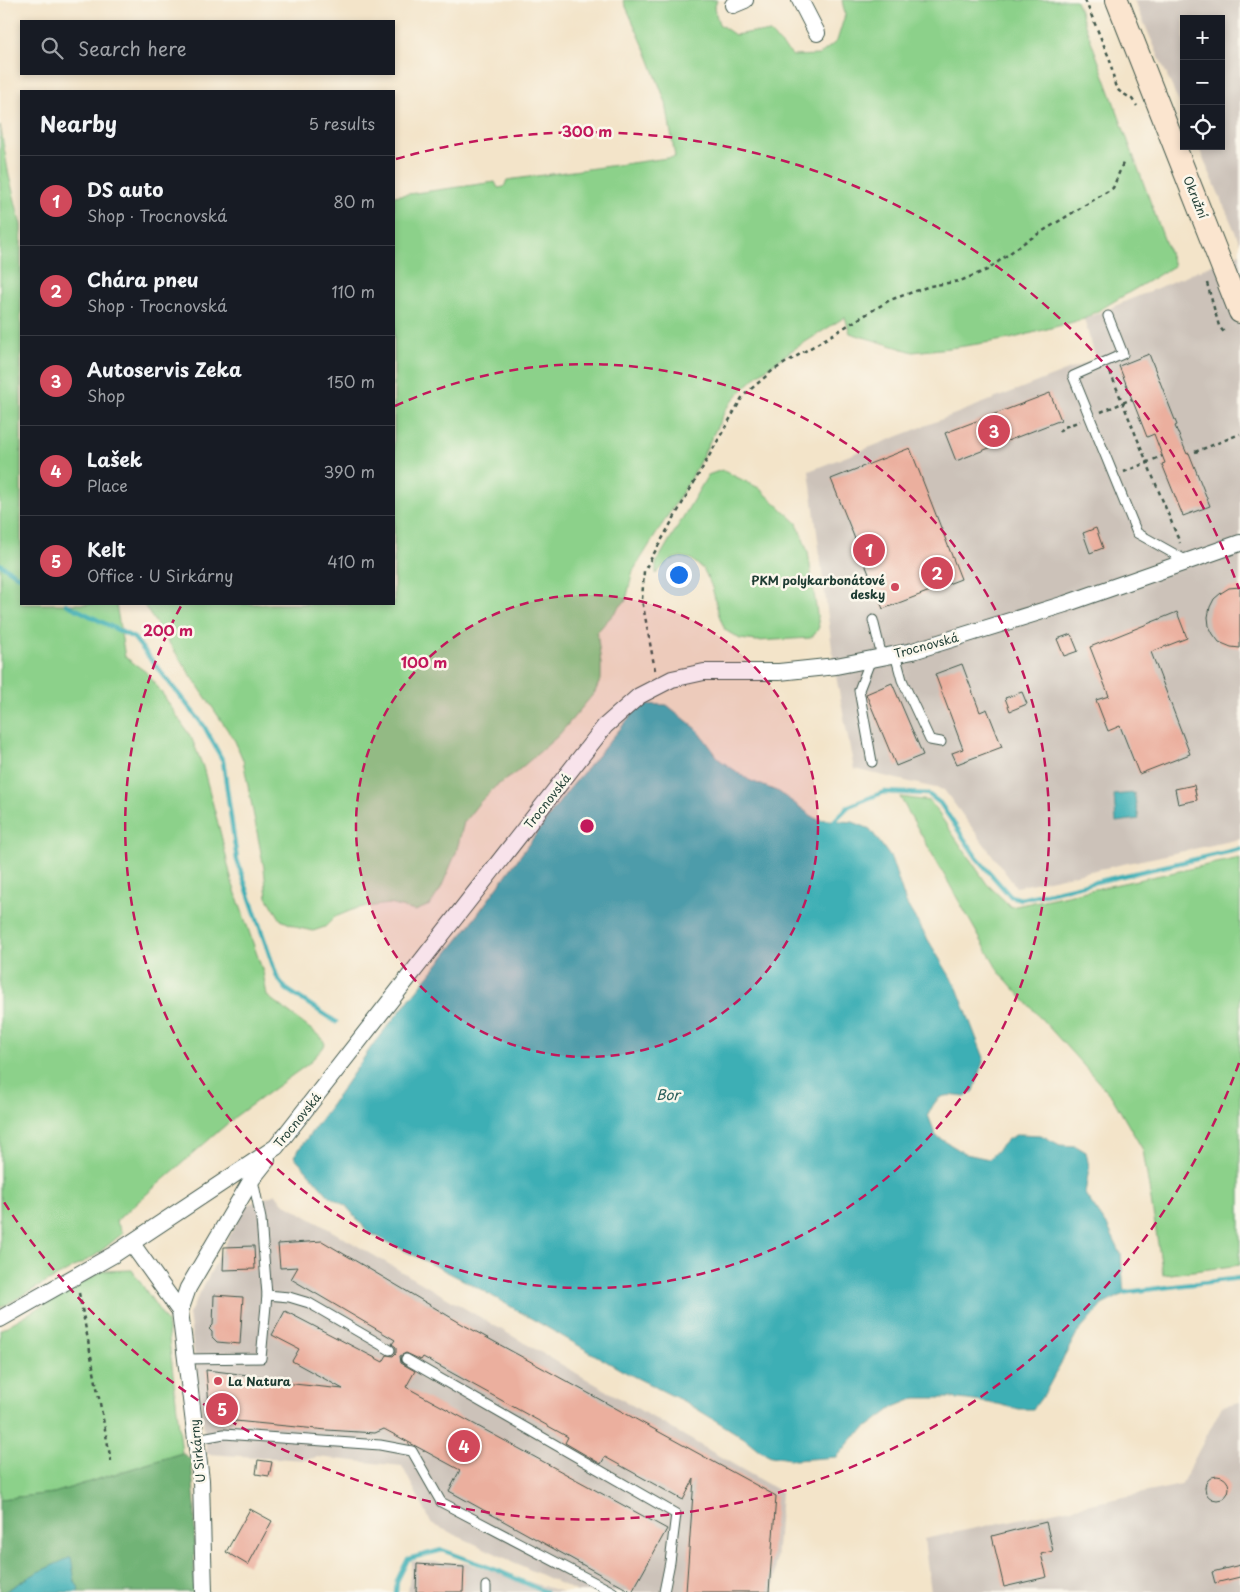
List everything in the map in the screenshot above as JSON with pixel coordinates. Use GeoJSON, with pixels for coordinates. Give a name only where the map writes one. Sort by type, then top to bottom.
{"type":"FeatureCollection","features":[{"type":"Feature","properties":{"kind":"main road","name":"Okružní"},"geometry":{"type":"LineString","coordinates":[[1117,0],[1240,312]]}},
{"type":"Feature","properties":{"kind":"street"},"geometry":{"type":"LineString","coordinates":[[800,0],[816,33]]}},
{"type":"Feature","properties":{"kind":"street","name":"Trocnovská"},"geometry":{"type":"LineString","coordinates":[[0,1319],[132,1244],[276,1148],[605,726],[639,696],[672,679],[704,672],[779,672],[836,666],[913,651],[1065,604],[1240,545]]}},
{"type":"Feature","properties":{"kind":"street","name":"U Sirkárny"},"geometry":{"type":"LineString","coordinates":[[204,1592],[201,1480],[180,1311],[188,1288],[252,1179],[276,1148]]}},
{"type":"Feature","properties":{"kind":"street","name":"U Sirkárny"},"geometry":{"type":"LineString","coordinates":[[132,1244],[180,1311]]}},
{"type":"Feature","properties":{"kind":"lane"},"geometry":{"type":"LineString","coordinates":[[1108,316],[1124,354],[1074,376],[1137,532],[1188,562]]}},
{"type":"Feature","properties":{"kind":"lane"},"geometry":{"type":"LineString","coordinates":[[873,620],[883,657],[902,680],[930,740],[941,742]]}},
{"type":"Feature","properties":{"kind":"lane"},"geometry":{"type":"LineString","coordinates":[[872,762],[859,690],[883,657]]}},
{"type":"Feature","properties":{"kind":"lane"},"geometry":{"type":"LineString","coordinates":[[185,1359],[261,1358],[268,1295],[261,1219],[252,1179]]}},
{"type":"Feature","properties":{"kind":"lane"},"geometry":{"type":"LineString","coordinates":[[268,1295],[309,1303],[390,1350]]}},
{"type":"Feature","properties":{"kind":"lane"},"geometry":{"type":"LineString","coordinates":[[406,1360],[676,1514],[664,1592]]}},
{"type":"Feature","properties":{"kind":"lane"},"geometry":{"type":"LineString","coordinates":[[196,1439],[224,1434],[380,1445],[412,1451],[441,1502],[613,1592]]}},
{"type":"Feature","properties":{"kind":"path"},"geometry":{"type":"LineString","coordinates":[[1086,0],[1110,60],[1116,85],[1119,91],[1132,99],[1140,114]]}},
{"type":"Feature","properties":{"kind":"path"},"geometry":{"type":"LineString","coordinates":[[658,686],[642,600],[644,571],[743,396],[772,371],[890,300],[930,286],[960,281],[987,270],[1025,242],[1113,188],[1123,163]]}},
{"type":"Feature","properties":{"kind":"path"},"geometry":{"type":"LineString","coordinates":[[1206,282],[1219,326],[1226,335]]}},
{"type":"Feature","properties":{"kind":"path"},"geometry":{"type":"LineString","coordinates":[[1106,362],[1188,562]]}},
{"type":"Feature","properties":{"kind":"path"},"geometry":{"type":"LineString","coordinates":[[1195,452],[1240,434]]}},
{"type":"Feature","properties":{"kind":"path"},"geometry":{"type":"LineString","coordinates":[[1114,476],[1162,456]]}},
{"type":"Feature","properties":{"kind":"path"},"geometry":{"type":"LineString","coordinates":[[70,1279],[79,1292],[111,1461]]}},
{"type":"Feature","properties":{"kind":"shaded area"},"geometry":{"type":"Polygon","coordinates":[[[1134,0],[1240,0],[1240,243],[1200,150],[1225,150],[1225,15],[1180,15],[1180,105],[1134,0]]]}},
{"type":"Feature","properties":{"kind":"shaded area"},"geometry":{"type":"Polygon","coordinates":[[[1240,253],[1240,839],[1016,887],[944,790],[854,769],[835,671],[809,471],[1096,359],[1084,319],[1240,253]]]}},
{"type":"Feature","properties":{"kind":"shaded area"},"geometry":{"type":"Polygon","coordinates":[[[276,1194],[282,1202],[781,1492],[774,1592],[578,1592],[432,1524],[402,1466],[317,1457],[305,1460],[207,1454],[189,1314],[245,1206],[276,1194]]]}},
{"type":"Feature","properties":{"kind":"shaded area"},"geometry":{"type":"Polygon","coordinates":[[[1240,1402],[1240,1592],[931,1592],[924,1539],[1181,1485],[1222,1406],[1240,1402]]]}},
{"type":"Feature","properties":{"kind":"shaded area"},"geometry":{"type":"Polygon","coordinates":[[[412,1561],[466,1563],[563,1592],[408,1592],[412,1561]]]}},
{"type":"Feature","properties":{"kind":"green space"},"geometry":{"type":"Polygon","coordinates":[[[623,0],[717,0],[714,8],[719,24],[735,35],[753,32],[770,33],[793,56],[819,55],[837,41],[845,15],[842,0],[1076,0],[1174,266],[1084,319],[1010,339],[913,352],[850,333],[845,317],[759,374],[739,393],[726,409],[692,477],[633,571],[626,600],[597,632],[601,678],[595,692],[558,736],[514,774],[496,786],[464,822],[456,853],[440,890],[430,905],[415,911],[390,904],[357,908],[335,917],[325,927],[313,931],[299,928],[281,920],[267,897],[264,868],[243,760],[235,741],[144,605],[395,605],[395,196],[495,182],[498,188],[504,187],[507,180],[675,157],[666,103],[649,58],[623,0]]]}},
{"type":"Feature","properties":{"kind":"green space"},"geometry":{"type":"Polygon","coordinates":[[[0,125],[9,176],[20,221],[20,605],[116,605],[125,657],[146,672],[160,690],[192,739],[203,767],[232,882],[263,972],[267,996],[322,1038],[325,1044],[308,1064],[236,1116],[116,1221],[123,1233],[96,1255],[0,1308],[0,125]]]}},
{"type":"Feature","properties":{"kind":"green space"},"geometry":{"type":"Polygon","coordinates":[[[722,470],[759,488],[797,523],[808,552],[819,627],[810,638],[757,641],[740,639],[725,630],[712,587],[704,570],[691,559],[681,557],[669,560],[656,574],[656,563],[708,475],[722,470]]]}},
{"type":"Feature","properties":{"kind":"green space"},"geometry":{"type":"Polygon","coordinates":[[[900,797],[930,801],[987,884],[1011,907],[1240,858],[1240,1265],[1163,1275],[1143,1150],[1112,1097],[999,972],[900,797]]]}},
{"type":"Feature","properties":{"kind":"green space"},"geometry":{"type":"Polygon","coordinates":[[[132,1270],[167,1322],[182,1453],[54,1493],[0,1499],[0,1330],[103,1271],[132,1270]]]}},
{"type":"Feature","properties":{"kind":"green space"},"geometry":{"type":"Polygon","coordinates":[[[182,1453],[191,1460],[195,1505],[194,1592],[78,1592],[79,1588],[75,1582],[71,1558],[38,1572],[4,1592],[0,1592],[0,1499],[54,1493],[182,1453]]]}},
{"type":"Feature","properties":{"kind":"water","name":"Bor"},"geometry":{"type":"Polygon","coordinates":[[[641,704],[667,705],[697,729],[720,760],[749,780],[779,792],[816,819],[853,822],[870,829],[891,858],[906,903],[957,988],[984,1058],[974,1091],[965,1097],[942,1097],[935,1103],[928,1115],[936,1136],[966,1154],[989,1159],[1008,1139],[1018,1134],[1041,1135],[1060,1145],[1076,1146],[1086,1152],[1089,1167],[1085,1194],[1108,1227],[1121,1254],[1124,1294],[1102,1305],[1076,1335],[1045,1393],[1033,1409],[1018,1409],[998,1404],[952,1398],[916,1398],[894,1407],[854,1437],[837,1457],[795,1460],[771,1456],[687,1403],[623,1371],[473,1285],[368,1232],[346,1206],[329,1196],[294,1156],[374,1043],[469,926],[566,793],[641,704]]]}},
{"type":"Feature","properties":{"kind":"water"},"geometry":{"type":"Polygon","coordinates":[[[1134,793],[1139,819],[1116,822],[1114,795],[1134,793]]]}},
{"type":"Feature","properties":{"kind":"water"},"geometry":{"type":"Polygon","coordinates":[[[71,1557],[75,1582],[79,1588],[78,1592],[4,1592],[38,1572],[71,1557]]]}},
{"type":"Feature","properties":{"kind":"building"},"geometry":{"type":"Polygon","coordinates":[[[1149,354],[1177,425],[1175,426],[1187,454],[1189,453],[1210,506],[1183,516],[1162,464],[1165,463],[1154,434],[1147,437],[1119,366],[1149,354]]]}},
{"type":"Feature","properties":{"kind":"building"},"geometry":{"type":"Polygon","coordinates":[[[1050,393],[1061,420],[956,461],[945,433],[1050,393]]]}},
{"type":"Feature","properties":{"kind":"building"},"geometry":{"type":"Polygon","coordinates":[[[910,448],[961,579],[883,609],[831,479],[910,448]]]}},
{"type":"Feature","properties":{"kind":"building"},"geometry":{"type":"Polygon","coordinates":[[[1096,528],[1103,548],[1090,553],[1083,533],[1096,528]]]}},
{"type":"Feature","properties":{"kind":"building"},"geometry":{"type":"Polygon","coordinates":[[[1240,587],[1240,648],[1231,647],[1219,642],[1209,626],[1208,617],[1214,599],[1229,588],[1240,587]]]}},
{"type":"Feature","properties":{"kind":"building"},"geometry":{"type":"Polygon","coordinates":[[[1177,612],[1187,638],[1151,652],[1190,754],[1139,774],[1120,726],[1108,731],[1096,700],[1109,696],[1090,647],[1177,612]]]}},
{"type":"Feature","properties":{"kind":"building"},"geometry":{"type":"Polygon","coordinates":[[[1071,634],[1078,651],[1064,656],[1057,639],[1071,634]]]}},
{"type":"Feature","properties":{"kind":"building"},"geometry":{"type":"Polygon","coordinates":[[[962,664],[980,712],[987,709],[1002,747],[957,764],[952,753],[963,749],[935,674],[962,664]]]}},
{"type":"Feature","properties":{"kind":"building"},"geometry":{"type":"Polygon","coordinates":[[[892,683],[923,755],[896,766],[866,694],[892,683]]]}},
{"type":"Feature","properties":{"kind":"building"},"geometry":{"type":"Polygon","coordinates":[[[1022,692],[1027,704],[1010,711],[1005,698],[1022,692]]]}},
{"type":"Feature","properties":{"kind":"building"},"geometry":{"type":"Polygon","coordinates":[[[1194,785],[1197,800],[1178,804],[1175,789],[1194,785]]]}},
{"type":"Feature","properties":{"kind":"building"},"geometry":{"type":"Polygon","coordinates":[[[322,1241],[462,1324],[776,1496],[769,1592],[686,1592],[694,1479],[683,1500],[605,1457],[601,1464],[565,1443],[568,1437],[423,1357],[421,1360],[406,1353],[400,1356],[401,1363],[415,1371],[406,1387],[667,1529],[632,1592],[449,1491],[460,1470],[384,1429],[375,1433],[225,1420],[209,1404],[206,1370],[265,1377],[264,1381],[343,1389],[292,1361],[299,1349],[272,1335],[285,1311],[383,1362],[387,1355],[393,1356],[396,1353],[396,1347],[392,1344],[395,1340],[291,1279],[298,1267],[280,1268],[278,1244],[322,1241]]]}},
{"type":"Feature","properties":{"kind":"building"},"geometry":{"type":"Polygon","coordinates":[[[254,1246],[255,1269],[223,1270],[224,1247],[254,1246]]]}},
{"type":"Feature","properties":{"kind":"building"},"geometry":{"type":"Polygon","coordinates":[[[214,1295],[243,1297],[240,1344],[217,1342],[212,1337],[212,1332],[209,1329],[213,1325],[214,1295]]]}},
{"type":"Feature","properties":{"kind":"building"},"geometry":{"type":"Polygon","coordinates":[[[258,1460],[272,1462],[269,1476],[256,1474],[258,1460]]]}},
{"type":"Feature","properties":{"kind":"building"},"geometry":{"type":"Polygon","coordinates":[[[1217,1476],[1226,1479],[1229,1488],[1226,1497],[1217,1500],[1208,1497],[1205,1488],[1208,1479],[1217,1476]]]}},
{"type":"Feature","properties":{"kind":"building"},"geometry":{"type":"Polygon","coordinates":[[[250,1509],[272,1521],[248,1565],[226,1552],[250,1509]]]}},
{"type":"Feature","properties":{"kind":"building"},"geometry":{"type":"Polygon","coordinates":[[[1046,1522],[1053,1551],[1041,1554],[1047,1577],[1004,1587],[992,1536],[1046,1522]]]}},
{"type":"Feature","properties":{"kind":"building"},"geometry":{"type":"Polygon","coordinates":[[[417,1564],[464,1567],[463,1592],[416,1592],[417,1564]]]}},
{"type":"Feature","properties":{"kind":"building"},"geometry":{"type":"Polygon","coordinates":[[[1240,1565],[1240,1577],[1215,1583],[1212,1572],[1240,1565]]]}},
{"type":"Feature","properties":{"kind":"waterway"},"geometry":{"type":"LineString","coordinates":[[0,564],[20,577]]}},
{"type":"Feature","properties":{"kind":"waterway"},"geometry":{"type":"LineString","coordinates":[[68,605],[134,638],[204,726],[223,761],[237,860],[277,977],[286,989],[336,1022]]}},
{"type":"Feature","properties":{"kind":"waterway"},"geometry":{"type":"LineString","coordinates":[[832,823],[849,806],[884,792],[928,794],[940,803],[977,858],[1010,896],[1021,899],[1240,849]]}},
{"type":"Feature","properties":{"kind":"waterway"},"geometry":{"type":"LineString","coordinates":[[1120,1293],[1240,1278]]}},
{"type":"Feature","properties":{"kind":"waterway"},"geometry":{"type":"LineString","coordinates":[[396,1592],[397,1581],[408,1559],[442,1550],[499,1571],[545,1592]]}},
{"type":"Feature","properties":{"kind":"place","name":"Autoservis Zeka"},"geometry":{"type":"Point","coordinates":[994,431]}},
{"type":"Feature","properties":{"kind":"place","name":"DS auto"},"geometry":{"type":"Point","coordinates":[869,550]}},
{"type":"Feature","properties":{"kind":"place","name":"Chára pneu"},"geometry":{"type":"Point","coordinates":[937,573]}},
{"type":"Feature","properties":{"kind":"place","name":"PKM polykarbonátové desky"},"geometry":{"type":"Point","coordinates":[895,587]}},
{"type":"Feature","properties":{"kind":"place","name":"La Natura"},"geometry":{"type":"Point","coordinates":[218,1381]}},
{"type":"Feature","properties":{"kind":"place","name":"Kelt"},"geometry":{"type":"Point","coordinates":[222,1409]}},
{"type":"Feature","properties":{"kind":"place","name":"Lašek"},"geometry":{"type":"Point","coordinates":[464,1446]}}]}
